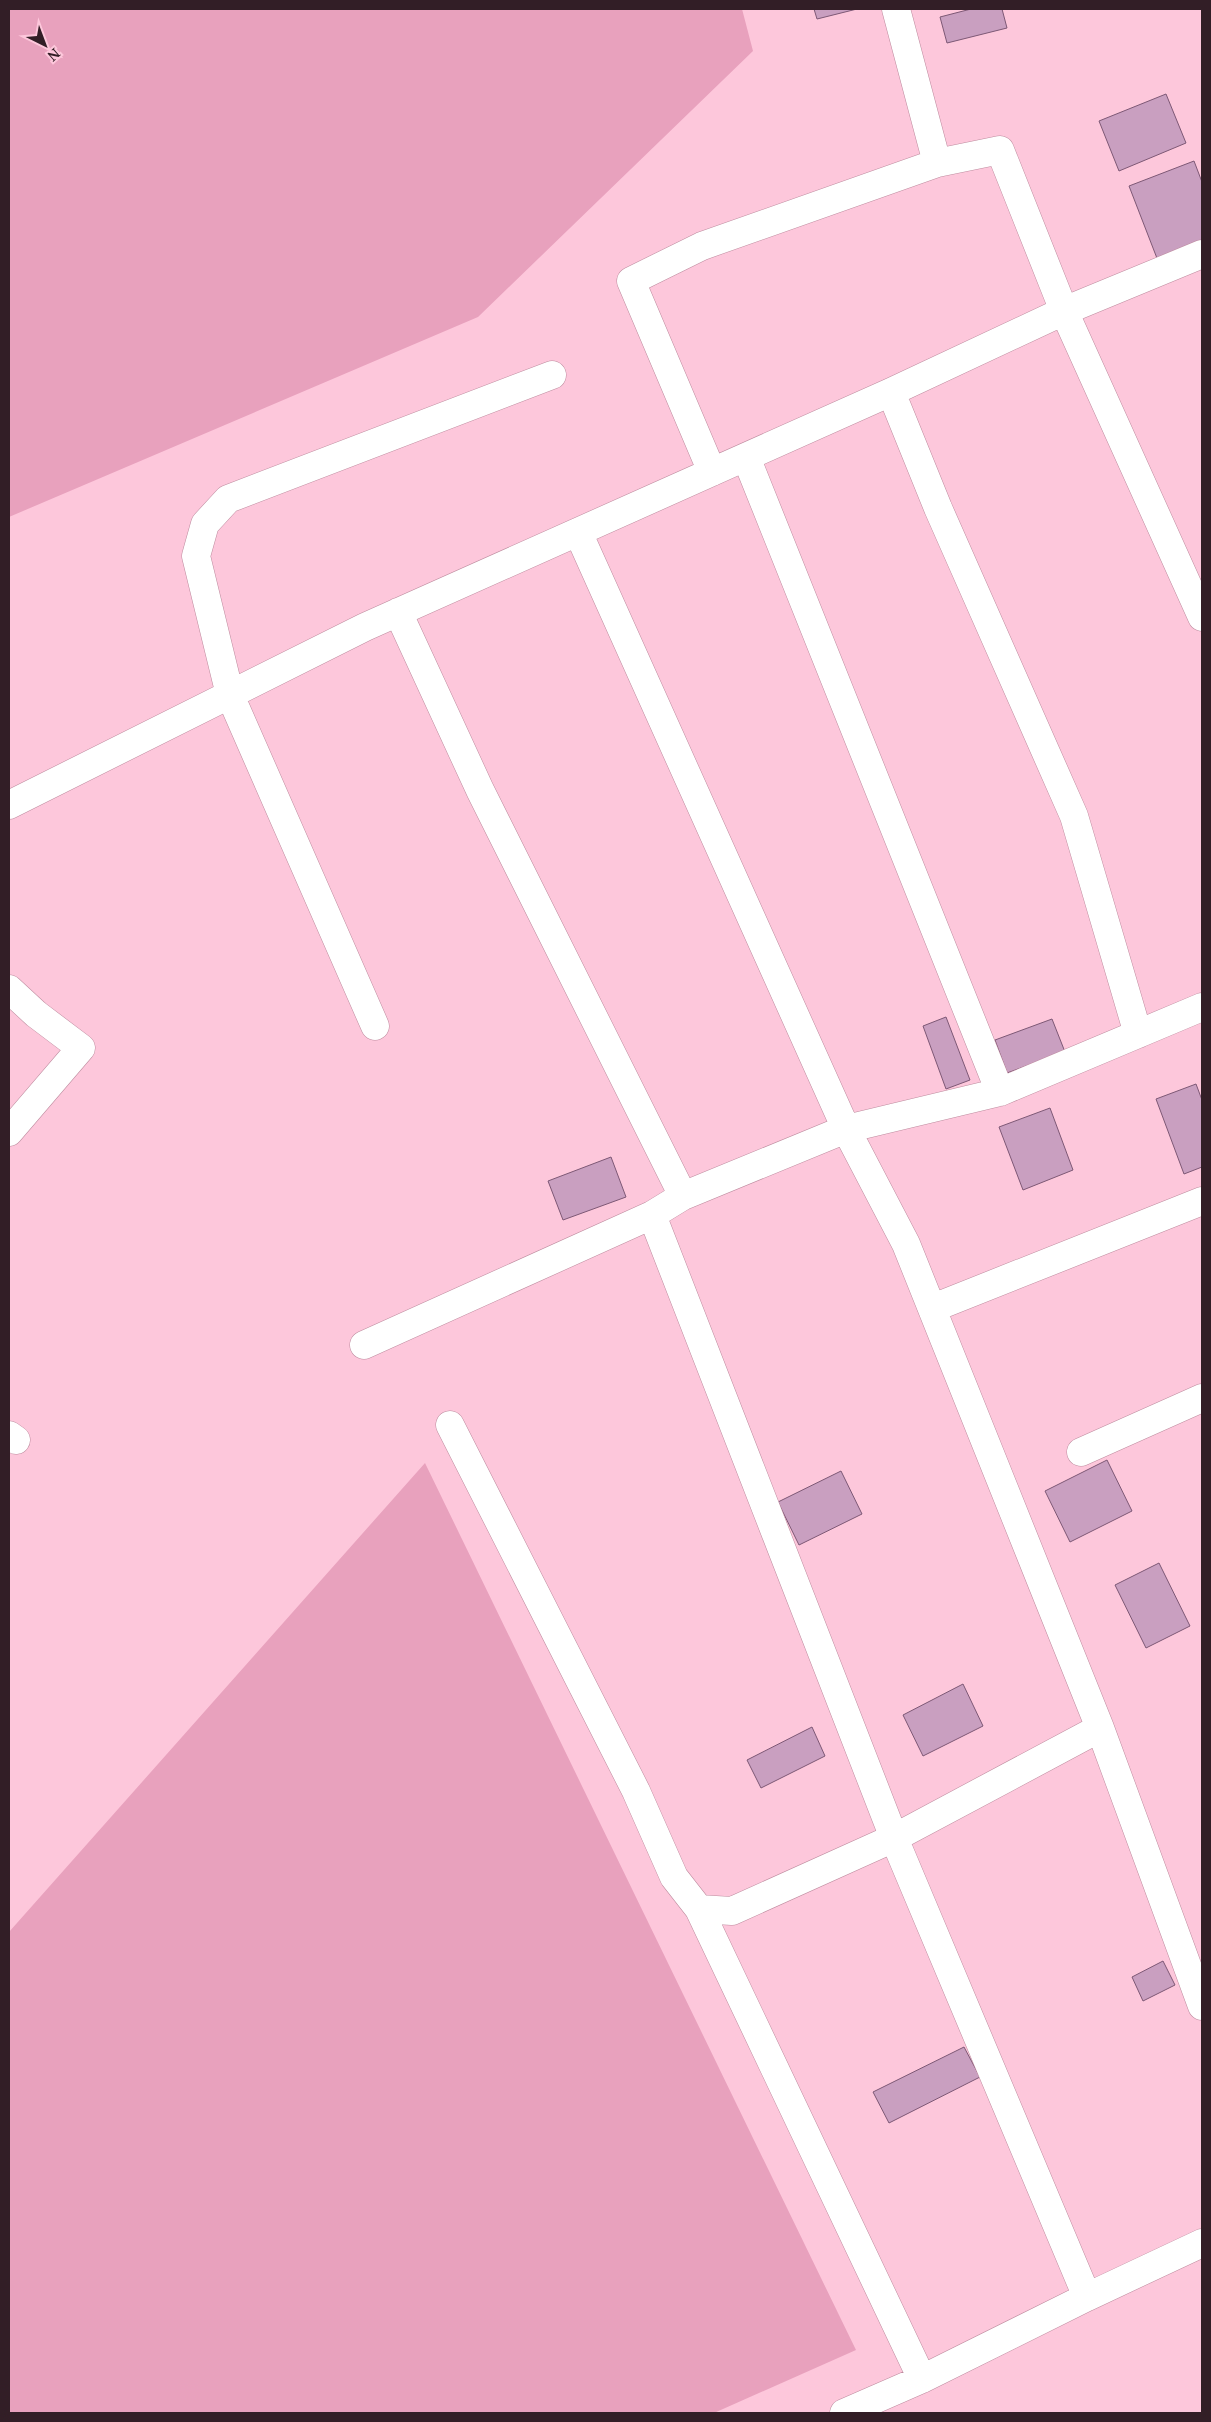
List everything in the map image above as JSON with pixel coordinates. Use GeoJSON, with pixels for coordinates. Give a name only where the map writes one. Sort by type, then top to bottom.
{"type":"FeatureCollection","features":[{"type":"Feature","properties":{"kind":"street"},"geometry":{"type":"LineString","coordinates":[[896,9],[936,163]]}},
{"type":"Feature","properties":{"kind":"street"},"geometry":{"type":"LineString","coordinates":[[712,472],[631,281],[702,246],[936,163],[1000,150],[1064,311],[1202,617]]}},
{"type":"Feature","properties":{"kind":"street"},"geometry":{"type":"LineString","coordinates":[[9,805],[398,612],[891,392],[1064,311],[1202,254]]}},
{"type":"Feature","properties":{"kind":"street"},"geometry":{"type":"LineString","coordinates":[[376,1026],[230,695],[196,556],[205,524],[228,499],[552,375]]}},
{"type":"Feature","properties":{"kind":"street"},"geometry":{"type":"LineString","coordinates":[[891,392],[938,508],[1074,816],[1138,1034]]}},
{"type":"Feature","properties":{"kind":"street"},"geometry":{"type":"LineString","coordinates":[[746,457],[1000,1092]]}},
{"type":"Feature","properties":{"kind":"street"},"geometry":{"type":"LineString","coordinates":[[578,532],[846,1129],[906,1244],[1100,1728],[1202,2006]]}},
{"type":"Feature","properties":{"kind":"street"},"geometry":{"type":"LineString","coordinates":[[398,612],[480,790],[683,1196]]}},
{"type":"Feature","properties":{"kind":"street"},"geometry":{"type":"LineString","coordinates":[[9,989],[36,1014],[81,1048],[9,1132]]}},
{"type":"Feature","properties":{"kind":"street"},"geometry":{"type":"LineString","coordinates":[[364,1345],[652,1215],[683,1196],[846,1129],[1000,1092],[1202,1008]]}},
{"type":"Feature","properties":{"kind":"street"},"geometry":{"type":"LineString","coordinates":[[932,1308],[1202,1201]]}},
{"type":"Feature","properties":{"kind":"street"},"geometry":{"type":"LineString","coordinates":[[652,1215],[894,1838],[1087,2297]]}},
{"type":"Feature","properties":{"kind":"street"},"geometry":{"type":"LineString","coordinates":[[1080,1452],[1202,1398]]}},
{"type":"Feature","properties":{"kind":"street"},"geometry":{"type":"LineString","coordinates":[[450,1425],[636,1791],[674,1877],[699,1909],[922,2379]]}},
{"type":"Feature","properties":{"kind":"street"},"geometry":{"type":"LineString","coordinates":[[699,1909],[732,1911],[894,1838],[1100,1728]]}},
{"type":"Feature","properties":{"kind":"street"},"geometry":{"type":"LineString","coordinates":[[844,2413],[922,2379],[1087,2297],[1202,2243]]}},
{"type":"Feature","properties":{"kind":"shaded area"},"geometry":{"type":"Polygon","coordinates":[[[9,9],[742,9],[753,51],[478,317],[9,517],[9,9]]]}},
{"type":"Feature","properties":{"kind":"shaded area"},"geometry":{"type":"Polygon","coordinates":[[[425,1463],[856,2350],[714,2413],[9,2413],[9,1932],[425,1463]]]}},
{"type":"Feature","properties":{"kind":"building"},"geometry":{"type":"Polygon","coordinates":[[[814,9],[857,9],[817,19],[814,9]]]}},
{"type":"Feature","properties":{"kind":"building"},"geometry":{"type":"Polygon","coordinates":[[[971,9],[1002,9],[1007,28],[947,43],[940,17],[971,9]]]}},
{"type":"Feature","properties":{"kind":"building"},"geometry":{"type":"Polygon","coordinates":[[[1166,94],[1186,143],[1119,171],[1099,121],[1166,94]]]}},
{"type":"Feature","properties":{"kind":"building"},"geometry":{"type":"Polygon","coordinates":[[[1194,161],[1202,182],[1202,249],[1160,266],[1129,186],[1194,161]]]}},
{"type":"Feature","properties":{"kind":"building"},"geometry":{"type":"Polygon","coordinates":[[[946,1017],[970,1080],[946,1089],[923,1026],[946,1017]]]}},
{"type":"Feature","properties":{"kind":"building"},"geometry":{"type":"Polygon","coordinates":[[[1052,1019],[1065,1052],[1007,1073],[995,1040],[1052,1019]]]}},
{"type":"Feature","properties":{"kind":"building"},"geometry":{"type":"Polygon","coordinates":[[[1196,1084],[1202,1100],[1202,1167],[1184,1174],[1156,1099],[1196,1084]]]}},
{"type":"Feature","properties":{"kind":"building"},"geometry":{"type":"Polygon","coordinates":[[[1050,1108],[1073,1170],[1023,1190],[999,1127],[1050,1108]]]}},
{"type":"Feature","properties":{"kind":"building"},"geometry":{"type":"Polygon","coordinates":[[[611,1157],[626,1197],[563,1220],[548,1181],[611,1157]]]}},
{"type":"Feature","properties":{"kind":"building"},"geometry":{"type":"Polygon","coordinates":[[[1107,1460],[1132,1511],[1070,1542],[1045,1491],[1107,1460]]]}},
{"type":"Feature","properties":{"kind":"building"},"geometry":{"type":"Polygon","coordinates":[[[841,1471],[862,1514],[799,1545],[778,1502],[841,1471]]]}},
{"type":"Feature","properties":{"kind":"building"},"geometry":{"type":"Polygon","coordinates":[[[1159,1563],[1190,1626],[1146,1648],[1115,1585],[1159,1563]]]}},
{"type":"Feature","properties":{"kind":"building"},"geometry":{"type":"Polygon","coordinates":[[[963,1684],[983,1726],[923,1756],[903,1715],[963,1684]]]}},
{"type":"Feature","properties":{"kind":"building"},"geometry":{"type":"Polygon","coordinates":[[[812,1727],[825,1756],[761,1788],[747,1760],[812,1727]]]}},
{"type":"Feature","properties":{"kind":"building"},"geometry":{"type":"Polygon","coordinates":[[[1163,1961],[1175,1985],[1143,2001],[1132,1977],[1163,1961]]]}},
{"type":"Feature","properties":{"kind":"building"},"geometry":{"type":"Polygon","coordinates":[[[964,2047],[980,2077],[889,2123],[873,2092],[964,2047]]]}}]}
